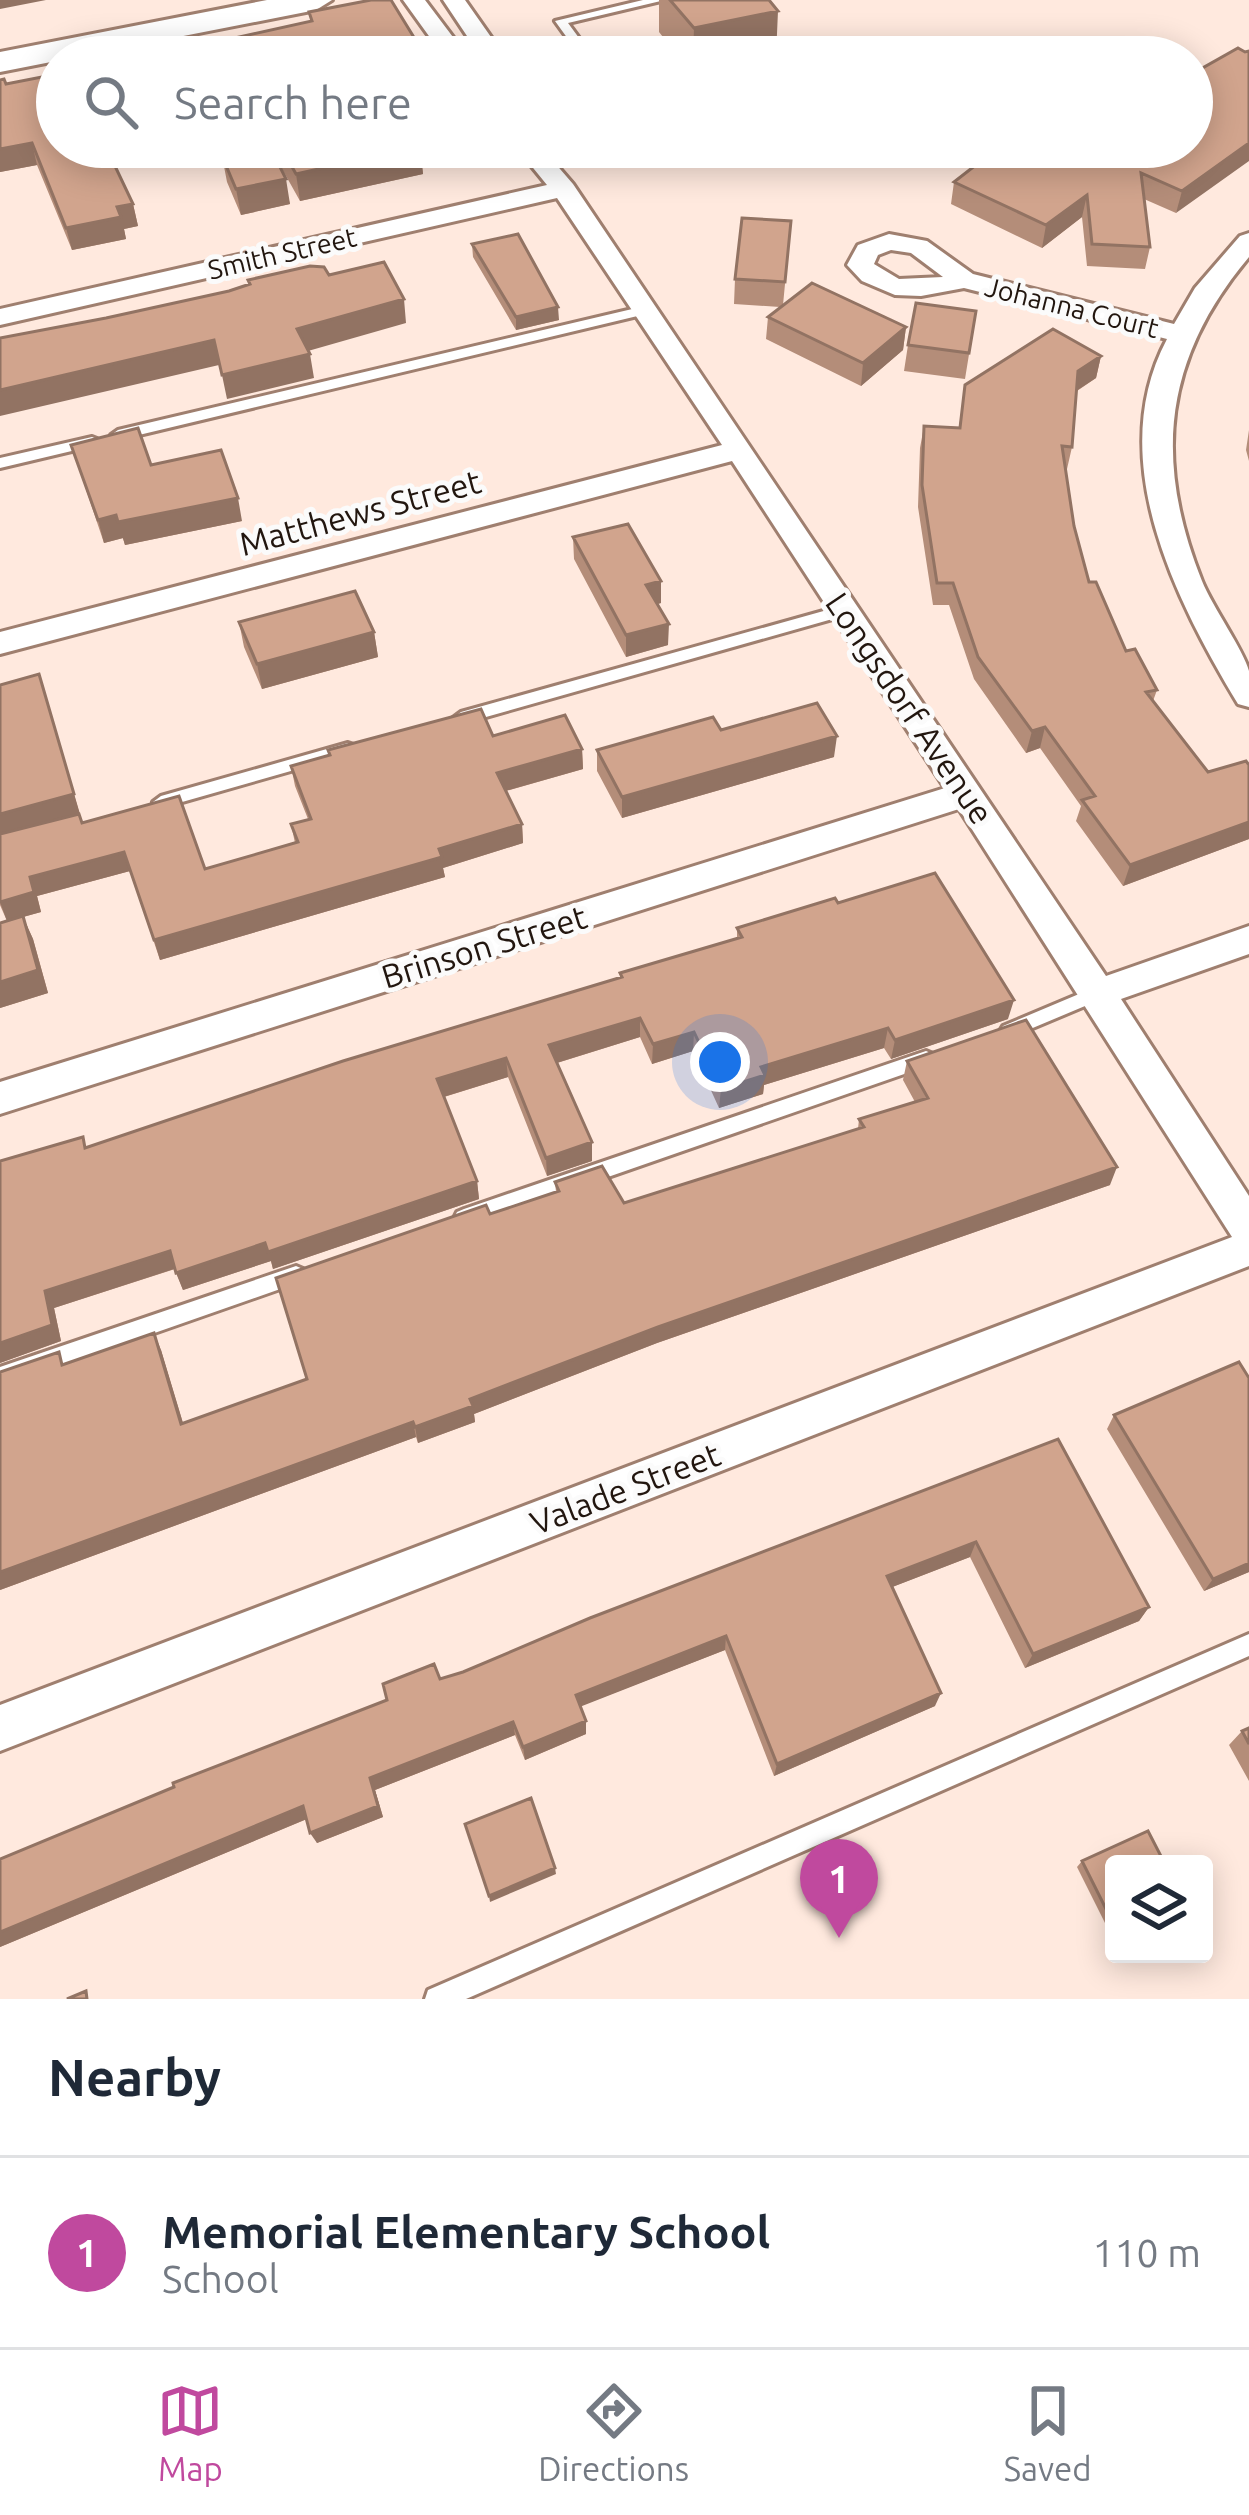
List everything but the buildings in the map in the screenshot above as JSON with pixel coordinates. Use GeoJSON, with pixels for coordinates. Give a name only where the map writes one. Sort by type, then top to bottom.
{"type":"FeatureCollection","features":[{"type":"Feature","properties":{"kind":"street"},"geometry":{"type":"LineString","coordinates":[[133,36],[316,0]]}},
{"type":"Feature","properties":{"kind":"street"},"geometry":{"type":"LineString","coordinates":[[415,0],[441,36]]}},
{"type":"Feature","properties":{"kind":"street"},"geometry":{"type":"LineString","coordinates":[[454,0],[479,36]]}},
{"type":"Feature","properties":{"kind":"street"},"geometry":{"type":"LineString","coordinates":[[0,62],[36,55]]}},
{"type":"Feature","properties":{"kind":"street","name":"Longsdorf Avenue"},"geometry":{"type":"LineString","coordinates":[[554,168],[1249,1230]]}},
{"type":"Feature","properties":{"kind":"street","name":"Smith Street"},"geometry":{"type":"LineString","coordinates":[[0,316],[564,189]]}},
{"type":"Feature","properties":{"kind":"street"},"geometry":{"type":"LineString","coordinates":[[1249,241],[1215,276],[1180,334],[1162,386],[1157,448],[1166,527],[1207,624],[1249,695]]}},
{"type":"Feature","properties":{"kind":"street","name":"Johanna Court"},"geometry":{"type":"LineString","coordinates":[[964,280],[1180,334]]}},
{"type":"Feature","properties":{"kind":"street","name":"Matthews Street"},"geometry":{"type":"LineString","coordinates":[[0,643],[739,450]]}},
{"type":"Feature","properties":{"kind":"street","name":"Brinson Street"},"geometry":{"type":"LineString","coordinates":[[0,1098],[967,794]]}},
{"type":"Feature","properties":{"kind":"street"},"geometry":{"type":"LineString","coordinates":[[1098,993],[1249,940]]}},
{"type":"Feature","properties":{"kind":"street","name":"Valade Street"},"geometry":{"type":"LineString","coordinates":[[0,1728],[1249,1248]]}},
{"type":"Feature","properties":{"kind":"lane"},"geometry":{"type":"LineString","coordinates":[[572,36],[561,21],[659,0]]}},
{"type":"Feature","properties":{"kind":"lane"},"geometry":{"type":"LineString","coordinates":[[0,464],[645,310]]}},
{"type":"Feature","properties":{"kind":"lane"},"geometry":{"type":"LineString","coordinates":[[439,724],[845,610]]}},
{"type":"Feature","properties":{"kind":"lane"},"geometry":{"type":"LineString","coordinates":[[139,808],[369,743]]}},
{"type":"Feature","properties":{"kind":"lane"},"geometry":{"type":"LineString","coordinates":[[984,1039],[1098,993]]}},
{"type":"Feature","properties":{"kind":"lane"},"geometry":{"type":"LineString","coordinates":[[447,1223],[939,1054]]}},
{"type":"Feature","properties":{"kind":"lane"},"geometry":{"type":"LineString","coordinates":[[0,1377],[313,1270]]}},
{"type":"Feature","properties":{"kind":"lane"},"geometry":{"type":"LineString","coordinates":[[437,1999],[1249,1645]]}},
{"type":"Feature","properties":{"kind":"place","name":"Memorial Elementary School"},"geometry":{"type":"Point","coordinates":[839,1938]}}]}
